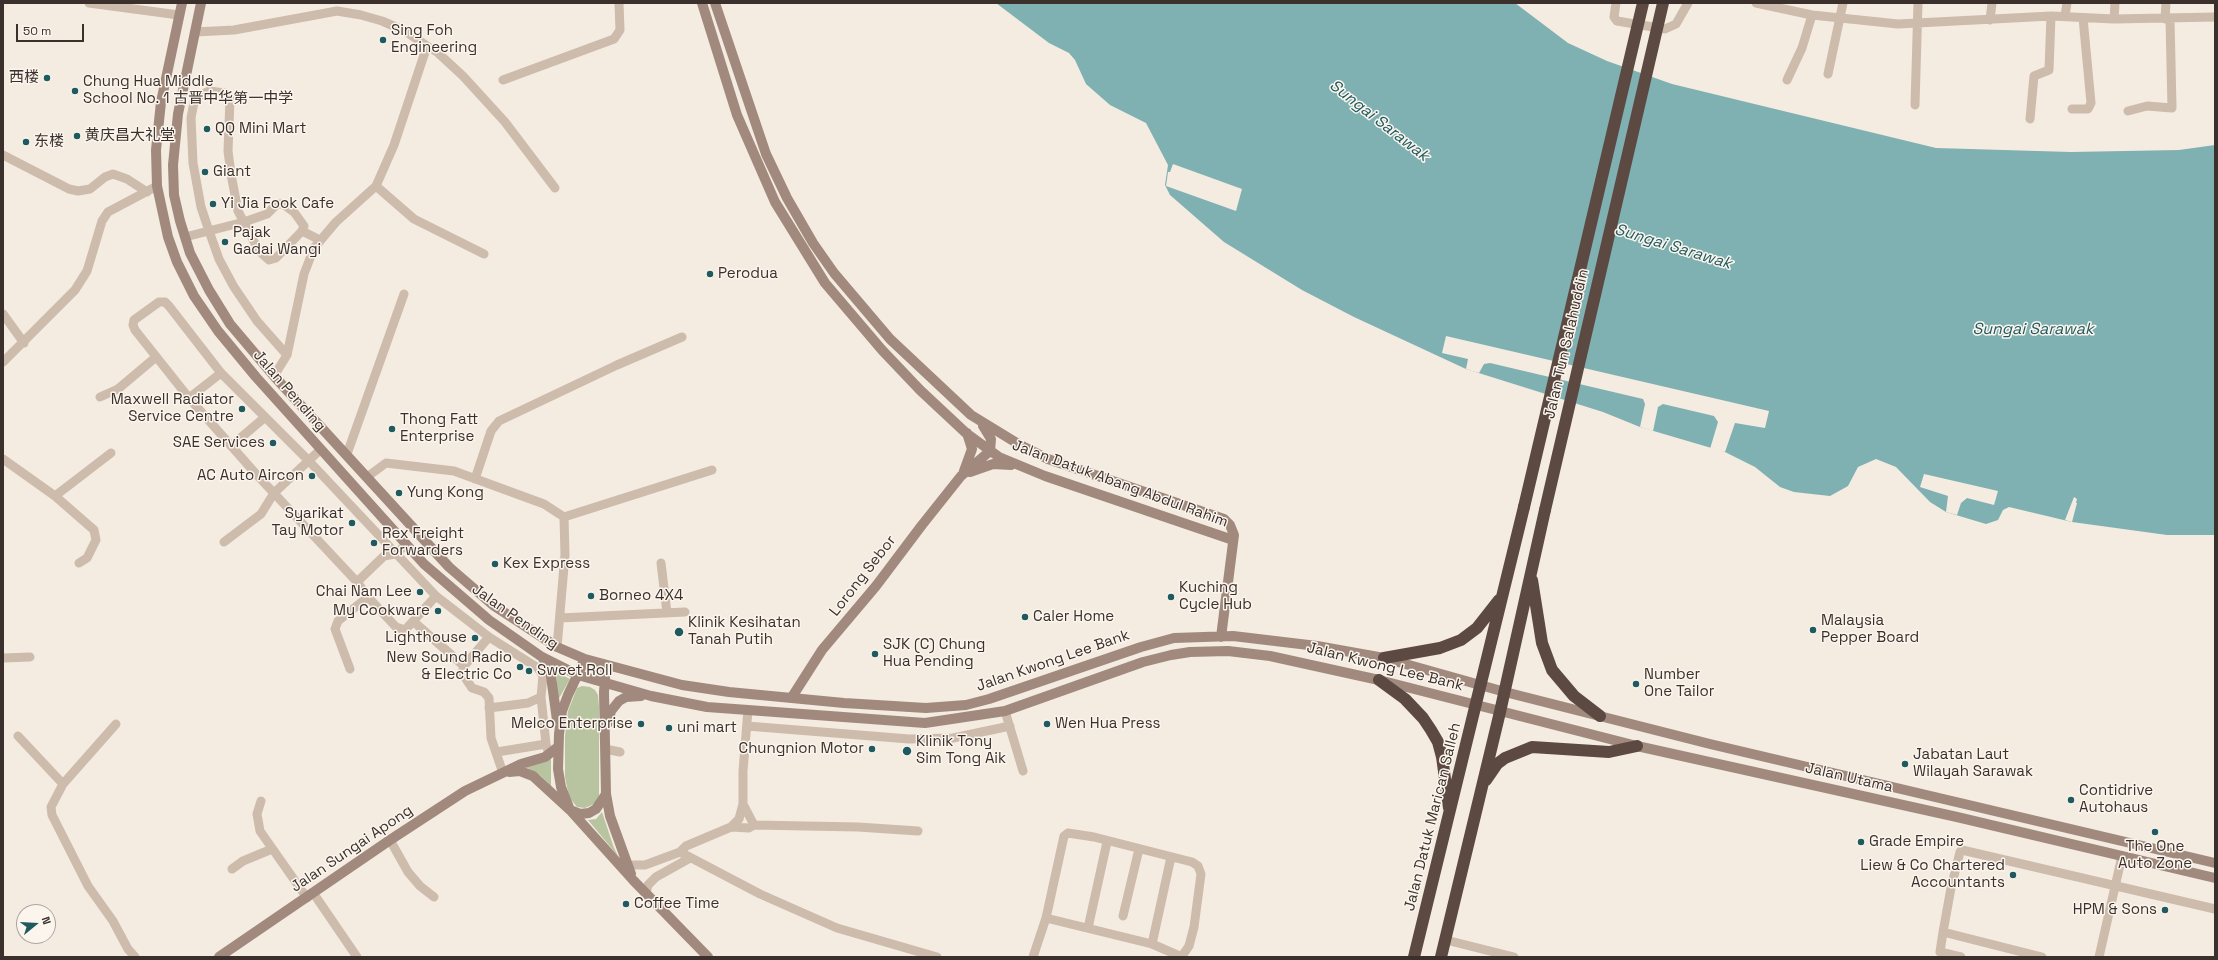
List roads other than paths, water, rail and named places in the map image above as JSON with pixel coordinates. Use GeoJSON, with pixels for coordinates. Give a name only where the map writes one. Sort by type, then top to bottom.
{"type":"FeatureCollection","features":[{"type":"Feature","properties":{"kind":"highway","name":"Jalan Tun Salahuddin"},"geometry":{"type":"LineString","coordinates":[[1482,686],[1643,3]]}},
{"type":"Feature","properties":{"kind":"highway","name":"Jalan Tun Salahuddin"},"geometry":{"type":"LineString","coordinates":[[1505,692],[1545,510],[1663,3]]}},
{"type":"Feature","properties":{"kind":"highway"},"geometry":{"type":"LineString","coordinates":[[1531,575],[1542,643],[1552,670],[1574,696],[1600,716]]}},
{"type":"Feature","properties":{"kind":"highway"},"geometry":{"type":"LineString","coordinates":[[1384,658],[1440,648],[1461,640],[1477,628],[1502,597]]}},
{"type":"Feature","properties":{"kind":"highway"},"geometry":{"type":"LineString","coordinates":[[1379,680],[1405,700],[1423,718],[1438,742],[1442,756],[1450,816]]}},
{"type":"Feature","properties":{"kind":"highway","name":"Jalan Datuk Marican Salleh"},"geometry":{"type":"LineString","coordinates":[[1414,957],[1482,686]]}},
{"type":"Feature","properties":{"kind":"highway"},"geometry":{"type":"LineString","coordinates":[[1441,957],[1505,692]]}},
{"type":"Feature","properties":{"kind":"highway"},"geometry":{"type":"LineString","coordinates":[[1480,791],[1497,764],[1523,749],[1544,746],[1609,752],[1637,746]]}},
{"type":"Feature","properties":{"kind":"main road","name":"Jalan Pending"},"geometry":{"type":"LineString","coordinates":[[182,3],[161,102],[156,150],[157,186],[168,237],[177,262],[194,296],[237,354],[320,450],[406,545],[452,590],[502,630],[542,656],[578,675],[605,682]]}},
{"type":"Feature","properties":{"kind":"main road","name":"Jalan Pending"},"geometry":{"type":"LineString","coordinates":[[202,3],[179,106],[173,165],[174,195],[185,237],[190,253],[209,290],[230,324],[274,376],[449,567],[493,606],[557,647],[585,659],[606,665]]}},
{"type":"Feature","properties":{"kind":"main road","name":"Jalan Datuk Abang Abdul Rahim"},"geometry":{"type":"LineString","coordinates":[[702,3],[746,137],[775,202],[801,248],[825,284],[872,340],[920,390],[966,432],[990,451],[1019,466],[1233,540]]}},
{"type":"Feature","properties":{"kind":"main road","name":"Jalan Datuk Abang Abdul Rahim"},"geometry":{"type":"LineString","coordinates":[[715,3],[766,154],[787,198],[814,243],[843,284],[890,339],[978,420],[1027,449],[1048,459],[1224,519],[1230,525],[1233,540]]}},
{"type":"Feature","properties":{"kind":"main road"},"geometry":{"type":"LineString","coordinates":[[961,476],[990,451],[992,439],[978,420]]}},
{"type":"Feature","properties":{"kind":"main road"},"geometry":{"type":"LineString","coordinates":[[961,476],[970,458],[972,449],[966,432]]}},
{"type":"Feature","properties":{"kind":"main road"},"geometry":{"type":"LineString","coordinates":[[961,476],[993,464],[1019,466]]}},
{"type":"Feature","properties":{"kind":"main road","name":"Lorong Sebor"},"geometry":{"type":"LineString","coordinates":[[792,697],[822,650],[876,586],[961,476]]}},
{"type":"Feature","properties":{"kind":"main road"},"geometry":{"type":"LineString","coordinates":[[1221,636],[1233,540]]}},
{"type":"Feature","properties":{"kind":"main road","name":"Jalan Kwong Lee Bank"},"geometry":{"type":"LineString","coordinates":[[606,665],[682,684],[729,692],[844,703],[926,708],[966,705],[989,699],[1155,643],[1174,638],[1221,636],[1317,646],[1384,658],[1505,692]]}},
{"type":"Feature","properties":{"kind":"main road","name":"Jalan Kwong Lee Bank"},"geometry":{"type":"LineString","coordinates":[[605,682],[651,696],[707,707],[925,722],[1005,711],[1143,662],[1190,652],[1228,651],[1270,656],[1379,680],[1500,712]]}},
{"type":"Feature","properties":{"kind":"main road"},"geometry":{"type":"LineString","coordinates":[[542,656],[550,669],[559,734]]}},
{"type":"Feature","properties":{"kind":"main road"},"geometry":{"type":"LineString","coordinates":[[585,659],[562,711],[558,747],[561,787],[570,810],[580,814],[589,814],[596,809],[606,794]]}},
{"type":"Feature","properties":{"kind":"main road"},"geometry":{"type":"LineString","coordinates":[[606,665],[606,794],[610,816],[632,880]]}},
{"type":"Feature","properties":{"kind":"main road","name":"Jalan Utama"},"geometry":{"type":"LineString","coordinates":[[1505,692],[2215,863]]}},
{"type":"Feature","properties":{"kind":"main road"},"geometry":{"type":"LineString","coordinates":[[605,733],[611,711],[619,701],[626,697],[651,696]]}},
{"type":"Feature","properties":{"kind":"main road","name":"Jalan Utama"},"geometry":{"type":"LineString","coordinates":[[1500,712],[1637,746],[2215,878]]}},
{"type":"Feature","properties":{"kind":"main road","name":"Jalan Sungai Apong"},"geometry":{"type":"LineString","coordinates":[[220,957],[311,896],[390,840],[465,791],[547,749],[558,747]]}},
{"type":"Feature","properties":{"kind":"main road"},"geometry":{"type":"LineString","coordinates":[[504,772],[520,771],[534,776],[570,810],[632,880],[708,957]]}},
{"type":"Feature","properties":{"kind":"street"},"geometry":{"type":"LineString","coordinates":[[89,3],[179,15]]}},
{"type":"Feature","properties":{"kind":"street"},"geometry":{"type":"LineString","coordinates":[[503,80],[614,39],[620,30],[621,14],[619,3]]}},
{"type":"Feature","properties":{"kind":"street"},"geometry":{"type":"LineString","coordinates":[[1616,3],[1614,17],[1617,21],[1665,29],[1676,24],[1688,3]]}},
{"type":"Feature","properties":{"kind":"street"},"geometry":{"type":"LineString","coordinates":[[1756,3],[1812,15],[1916,25],[2051,16],[2114,19],[2215,17]]}},
{"type":"Feature","properties":{"kind":"street"},"geometry":{"type":"LineString","coordinates":[[1828,74],[1844,3]]}},
{"type":"Feature","properties":{"kind":"street"},"geometry":{"type":"LineString","coordinates":[[1915,105],[1918,65],[1916,25],[1918,3]]}},
{"type":"Feature","properties":{"kind":"street"},"geometry":{"type":"LineString","coordinates":[[1990,20],[1992,3]]}},
{"type":"Feature","properties":{"kind":"street"},"geometry":{"type":"LineString","coordinates":[[2065,16],[2067,3]]}},
{"type":"Feature","properties":{"kind":"street"},"geometry":{"type":"LineString","coordinates":[[2114,19],[2115,3]]}},
{"type":"Feature","properties":{"kind":"street"},"geometry":{"type":"LineString","coordinates":[[2128,111],[2147,106],[2172,108],[2166,3]]}},
{"type":"Feature","properties":{"kind":"street"},"geometry":{"type":"LineString","coordinates":[[195,32],[234,30],[336,11],[361,15],[382,21],[405,31],[437,52],[463,76],[505,122],[555,188]]}},
{"type":"Feature","properties":{"kind":"street"},"geometry":{"type":"LineString","coordinates":[[1787,80],[1802,48],[1812,15]]}},
{"type":"Feature","properties":{"kind":"street"},"geometry":{"type":"LineString","coordinates":[[2030,120],[2034,76],[2049,70],[2051,16]]}},
{"type":"Feature","properties":{"kind":"street"},"geometry":{"type":"LineString","coordinates":[[2072,109],[2088,109],[2091,103],[2083,18]]}},
{"type":"Feature","properties":{"kind":"street"},"geometry":{"type":"LineString","coordinates":[[274,376],[287,355],[304,274],[311,254],[320,240],[376,186],[394,145],[428,46]]}},
{"type":"Feature","properties":{"kind":"street"},"geometry":{"type":"LineString","coordinates":[[185,237],[209,231],[244,222],[267,214],[277,204],[283,204],[300,219],[304,226],[276,258],[269,260],[258,252],[244,222],[238,211],[228,151],[230,99],[225,93],[209,92],[197,97],[192,110],[193,163],[201,207],[209,231],[219,259],[234,287],[257,321],[287,355]]}},
{"type":"Feature","properties":{"kind":"street"},"geometry":{"type":"LineString","coordinates":[[179,106],[192,110]]}},
{"type":"Feature","properties":{"kind":"street"},"geometry":{"type":"LineString","coordinates":[[3,155],[69,189],[78,191],[90,189],[105,177],[113,174],[127,179],[147,192]]}},
{"type":"Feature","properties":{"kind":"street"},"geometry":{"type":"LineString","coordinates":[[3,362],[24,343],[75,290],[87,271],[102,221],[108,212],[157,186]]}},
{"type":"Feature","properties":{"kind":"street"},"geometry":{"type":"LineString","coordinates":[[376,186],[414,219],[484,254]]}},
{"type":"Feature","properties":{"kind":"street"},"geometry":{"type":"LineString","coordinates":[[302,230],[320,240]]}},
{"type":"Feature","properties":{"kind":"street"},"geometry":{"type":"LineString","coordinates":[[347,454],[404,294]]}},
{"type":"Feature","properties":{"kind":"street"},"geometry":{"type":"LineString","coordinates":[[452,590],[440,599],[405,630],[396,628],[368,597],[357,582],[231,446],[189,398],[156,357],[133,325],[134,320],[159,302],[165,302],[221,373],[264,418],[308,460],[395,554],[440,599],[492,639],[538,668],[543,676],[540,697],[547,749],[497,752]]}},
{"type":"Feature","properties":{"kind":"street"},"geometry":{"type":"LineString","coordinates":[[3,314],[24,343]]}},
{"type":"Feature","properties":{"kind":"street"},"geometry":{"type":"LineString","coordinates":[[475,479],[491,431],[499,421],[617,365],[682,337]]}},
{"type":"Feature","properties":{"kind":"street"},"geometry":{"type":"LineString","coordinates":[[100,397],[118,389],[156,357]]}},
{"type":"Feature","properties":{"kind":"street"},"geometry":{"type":"LineString","coordinates":[[189,398],[221,373]]}},
{"type":"Feature","properties":{"kind":"street"},"geometry":{"type":"LineString","coordinates":[[231,446],[264,418]]}},
{"type":"Feature","properties":{"kind":"street"},"geometry":{"type":"LineString","coordinates":[[224,542],[261,514],[274,493],[320,450]]}},
{"type":"Feature","properties":{"kind":"street"},"geometry":{"type":"LineString","coordinates":[[55,496],[112,454]]}},
{"type":"Feature","properties":{"kind":"street"},"geometry":{"type":"LineString","coordinates":[[3,459],[55,496],[94,530],[96,540],[87,558],[79,563]]}},
{"type":"Feature","properties":{"kind":"street"},"geometry":{"type":"LineString","coordinates":[[367,477],[386,463],[454,471],[544,504],[564,517]]}},
{"type":"Feature","properties":{"kind":"street"},"geometry":{"type":"LineString","coordinates":[[564,517],[712,470]]}},
{"type":"Feature","properties":{"kind":"street"},"geometry":{"type":"LineString","coordinates":[[557,647],[565,555],[564,517]]}},
{"type":"Feature","properties":{"kind":"street"},"geometry":{"type":"LineString","coordinates":[[357,582],[384,556],[395,554],[406,545]]}},
{"type":"Feature","properties":{"kind":"street"},"geometry":{"type":"LineString","coordinates":[[662,563],[667,613]]}},
{"type":"Feature","properties":{"kind":"street"},"geometry":{"type":"LineString","coordinates":[[350,670],[335,629],[338,621],[368,597]]}},
{"type":"Feature","properties":{"kind":"street"},"geometry":{"type":"LineString","coordinates":[[560,618],[685,612]]}},
{"type":"Feature","properties":{"kind":"street"},"geometry":{"type":"LineString","coordinates":[[414,622],[464,666]]}},
{"type":"Feature","properties":{"kind":"street"},"geometry":{"type":"LineString","coordinates":[[502,630],[464,666],[462,673],[472,688],[484,692],[488,698],[491,738],[504,772]]}},
{"type":"Feature","properties":{"kind":"street"},"geometry":{"type":"LineString","coordinates":[[3,658],[30,657]]}},
{"type":"Feature","properties":{"kind":"street"},"geometry":{"type":"LineString","coordinates":[[489,708],[528,703],[540,697]]}},
{"type":"Feature","properties":{"kind":"street"},"geometry":{"type":"LineString","coordinates":[[627,865],[645,865],[680,852],[686,846],[731,827],[739,819],[743,804],[748,710]]}},
{"type":"Feature","properties":{"kind":"street"},"geometry":{"type":"LineString","coordinates":[[1005,711],[1023,770]]}},
{"type":"Feature","properties":{"kind":"street"},"geometry":{"type":"LineString","coordinates":[[116,724],[63,784],[51,807],[52,815],[88,886],[113,921],[128,949],[135,957]]}},
{"type":"Feature","properties":{"kind":"street"},"geometry":{"type":"LineString","coordinates":[[746,726],[908,739],[953,738],[1010,726]]}},
{"type":"Feature","properties":{"kind":"street"},"geometry":{"type":"LineString","coordinates":[[18,736],[63,784]]}},
{"type":"Feature","properties":{"kind":"street"},"geometry":{"type":"LineString","coordinates":[[605,749],[620,752]]}},
{"type":"Feature","properties":{"kind":"street"},"geometry":{"type":"LineString","coordinates":[[261,801],[257,814],[260,831],[272,849],[311,896],[356,957]]}},
{"type":"Feature","properties":{"kind":"street"},"geometry":{"type":"LineString","coordinates":[[743,804],[754,825]]}},
{"type":"Feature","properties":{"kind":"street"},"geometry":{"type":"LineString","coordinates":[[731,827],[749,828],[754,825],[858,827],[918,831]]}},
{"type":"Feature","properties":{"kind":"street"},"geometry":{"type":"LineString","coordinates":[[1033,957],[1046,918],[1066,833],[1094,837],[1107,842],[1192,862],[1198,866],[1201,874],[1194,927],[1189,946],[1182,956],[1152,944],[1046,918]]}},
{"type":"Feature","properties":{"kind":"street"},"geometry":{"type":"LineString","coordinates":[[390,840],[408,872],[420,886],[434,897]]}},
{"type":"Feature","properties":{"kind":"street"},"geometry":{"type":"LineString","coordinates":[[1088,928],[1107,842]]}},
{"type":"Feature","properties":{"kind":"street"},"geometry":{"type":"LineString","coordinates":[[232,869],[243,861],[272,849]]}},
{"type":"Feature","properties":{"kind":"street"},"geometry":{"type":"LineString","coordinates":[[1123,916],[1139,849]]}},
{"type":"Feature","properties":{"kind":"street"},"geometry":{"type":"LineString","coordinates":[[1961,957],[1940,952],[1960,852],[1964,849],[2215,909]]}},
{"type":"Feature","properties":{"kind":"street"},"geometry":{"type":"LineString","coordinates":[[680,852],[760,894],[837,928],[937,957]]}},
{"type":"Feature","properties":{"kind":"street"},"geometry":{"type":"LineString","coordinates":[[2099,957],[2122,856]]}},
{"type":"Feature","properties":{"kind":"street"},"geometry":{"type":"LineString","coordinates":[[1152,944],[1172,857]]}},
{"type":"Feature","properties":{"kind":"street"},"geometry":{"type":"LineString","coordinates":[[646,893],[648,885],[656,877],[690,858]]}},
{"type":"Feature","properties":{"kind":"street"},"geometry":{"type":"LineString","coordinates":[[1943,932],[2019,954],[2042,957]]}},
{"type":"Feature","properties":{"kind":"street"},"geometry":{"type":"LineString","coordinates":[[1446,940],[1514,957]]}},
{"type":"Feature","properties":{"kind":"water","name":"Sungai Sarawak"},"geometry":{"type":"Polygon","coordinates":[[[996,3],[1515,3],[1568,43],[1607,61],[1672,84],[1936,148],[2071,152],[2179,150],[2215,145],[2215,535],[2167,535],[2072,522],[2009,507],[2003,510],[1998,520],[1986,524],[1946,512],[1930,502],[1896,467],[1876,459],[1858,467],[1848,486],[1830,496],[1794,492],[1780,487],[1755,467],[1725,452],[1640,427],[1603,412],[1466,369],[1354,317],[1302,290],[1224,242],[1170,195],[1165,185],[1168,165],[1146,123],[1110,105],[1086,84],[1075,60],[1069,53],[1049,43],[996,3]]]}},
{"type":"Feature","properties":{"kind":"place","name":"Sing Foh Engineering"},"geometry":{"type":"Point","coordinates":[383,40]}},
{"type":"Feature","properties":{"kind":"place","name":"西楼"},"geometry":{"type":"Point","coordinates":[47,78]}},
{"type":"Feature","properties":{"kind":"place","name":"Chung Hua Middle School No. 1 古晋中华第一中学"},"geometry":{"type":"Point","coordinates":[75,91]}},
{"type":"Feature","properties":{"kind":"place","name":"QQ Mini Mart"},"geometry":{"type":"Point","coordinates":[207,129]}},
{"type":"Feature","properties":{"kind":"place","name":"黄庆昌大礼堂"},"geometry":{"type":"Point","coordinates":[77,136]}},
{"type":"Feature","properties":{"kind":"place","name":"东楼"},"geometry":{"type":"Point","coordinates":[26,142]}},
{"type":"Feature","properties":{"kind":"place","name":"Giant"},"geometry":{"type":"Point","coordinates":[205,172]}},
{"type":"Feature","properties":{"kind":"place","name":"Yi Jia Fook Cafe"},"geometry":{"type":"Point","coordinates":[213,204]}},
{"type":"Feature","properties":{"kind":"place","name":"Pajak Gadai Wangi"},"geometry":{"type":"Point","coordinates":[225,242]}},
{"type":"Feature","properties":{"kind":"place","name":"Perodua"},"geometry":{"type":"Point","coordinates":[710,274]}},
{"type":"Feature","properties":{"kind":"place","name":"Maxwell Radiator Service Centre"},"geometry":{"type":"Point","coordinates":[242,409]}},
{"type":"Feature","properties":{"kind":"place","name":"Thong Fatt Enterprise"},"geometry":{"type":"Point","coordinates":[392,429]}},
{"type":"Feature","properties":{"kind":"place","name":"SAE Services"},"geometry":{"type":"Point","coordinates":[273,443]}},
{"type":"Feature","properties":{"kind":"place","name":"AC Auto Aircon"},"geometry":{"type":"Point","coordinates":[312,476]}},
{"type":"Feature","properties":{"kind":"place","name":"Yung Kong"},"geometry":{"type":"Point","coordinates":[399,493]}},
{"type":"Feature","properties":{"kind":"place","name":"Syarikat Tay Motor"},"geometry":{"type":"Point","coordinates":[352,523]}},
{"type":"Feature","properties":{"kind":"place","name":"Rex Freight Forwarders"},"geometry":{"type":"Point","coordinates":[374,543]}},
{"type":"Feature","properties":{"kind":"place","name":"Kex Express"},"geometry":{"type":"Point","coordinates":[495,564]}},
{"type":"Feature","properties":{"kind":"place","name":"Chai Nam Lee"},"geometry":{"type":"Point","coordinates":[420,592]}},
{"type":"Feature","properties":{"kind":"place","name":"Borneo 4X4"},"geometry":{"type":"Point","coordinates":[591,596]}},
{"type":"Feature","properties":{"kind":"place","name":"Kuching Cycle Hub"},"geometry":{"type":"Point","coordinates":[1171,597]}},
{"type":"Feature","properties":{"kind":"place","name":"My Cookware"},"geometry":{"type":"Point","coordinates":[438,611]}},
{"type":"Feature","properties":{"kind":"place","name":"Caler Home"},"geometry":{"type":"Point","coordinates":[1025,617]}},
{"type":"Feature","properties":{"kind":"place","name":"Malaysia Pepper Board"},"geometry":{"type":"Point","coordinates":[1813,630]}},
{"type":"Feature","properties":{"kind":"place","name":"Klinik Kesihatan Tanah Putih"},"geometry":{"type":"Point","coordinates":[679,632]}},
{"type":"Feature","properties":{"kind":"place","name":"Lighthouse"},"geometry":{"type":"Point","coordinates":[475,638]}},
{"type":"Feature","properties":{"kind":"place","name":"SJK (C) Chung Hua Pending"},"geometry":{"type":"Point","coordinates":[875,654]}},
{"type":"Feature","properties":{"kind":"place","name":"New Sound Radio & Electric Co"},"geometry":{"type":"Point","coordinates":[520,667]}},
{"type":"Feature","properties":{"kind":"place","name":"Sweet Roll"},"geometry":{"type":"Point","coordinates":[529,671]}},
{"type":"Feature","properties":{"kind":"place","name":"Number One Tailor"},"geometry":{"type":"Point","coordinates":[1636,684]}},
{"type":"Feature","properties":{"kind":"place","name":"Melco Enterprise"},"geometry":{"type":"Point","coordinates":[641,724]}},
{"type":"Feature","properties":{"kind":"place","name":"Wen Hua Press"},"geometry":{"type":"Point","coordinates":[1047,724]}},
{"type":"Feature","properties":{"kind":"place","name":"uni mart"},"geometry":{"type":"Point","coordinates":[669,728]}},
{"type":"Feature","properties":{"kind":"place","name":"Chungnion Motor"},"geometry":{"type":"Point","coordinates":[872,749]}},
{"type":"Feature","properties":{"kind":"place","name":"Klinik Tony Sim Tong Aik"},"geometry":{"type":"Point","coordinates":[907,751]}},
{"type":"Feature","properties":{"kind":"place","name":"Jabatan Laut Wilayah Sarawak"},"geometry":{"type":"Point","coordinates":[1905,764]}},
{"type":"Feature","properties":{"kind":"place","name":"Contidrive Autohaus"},"geometry":{"type":"Point","coordinates":[2071,800]}},
{"type":"Feature","properties":{"kind":"place","name":"The One Auto Zone"},"geometry":{"type":"Point","coordinates":[2155,832]}},
{"type":"Feature","properties":{"kind":"place","name":"Grade Empire"},"geometry":{"type":"Point","coordinates":[1861,842]}},
{"type":"Feature","properties":{"kind":"place","name":"Liew & Co Chartered Accountants"},"geometry":{"type":"Point","coordinates":[2013,875]}},
{"type":"Feature","properties":{"kind":"place","name":"Coffee Time"},"geometry":{"type":"Point","coordinates":[626,904]}},
{"type":"Feature","properties":{"kind":"place","name":"HPM & Sons"},"geometry":{"type":"Point","coordinates":[2165,910]}}]}
